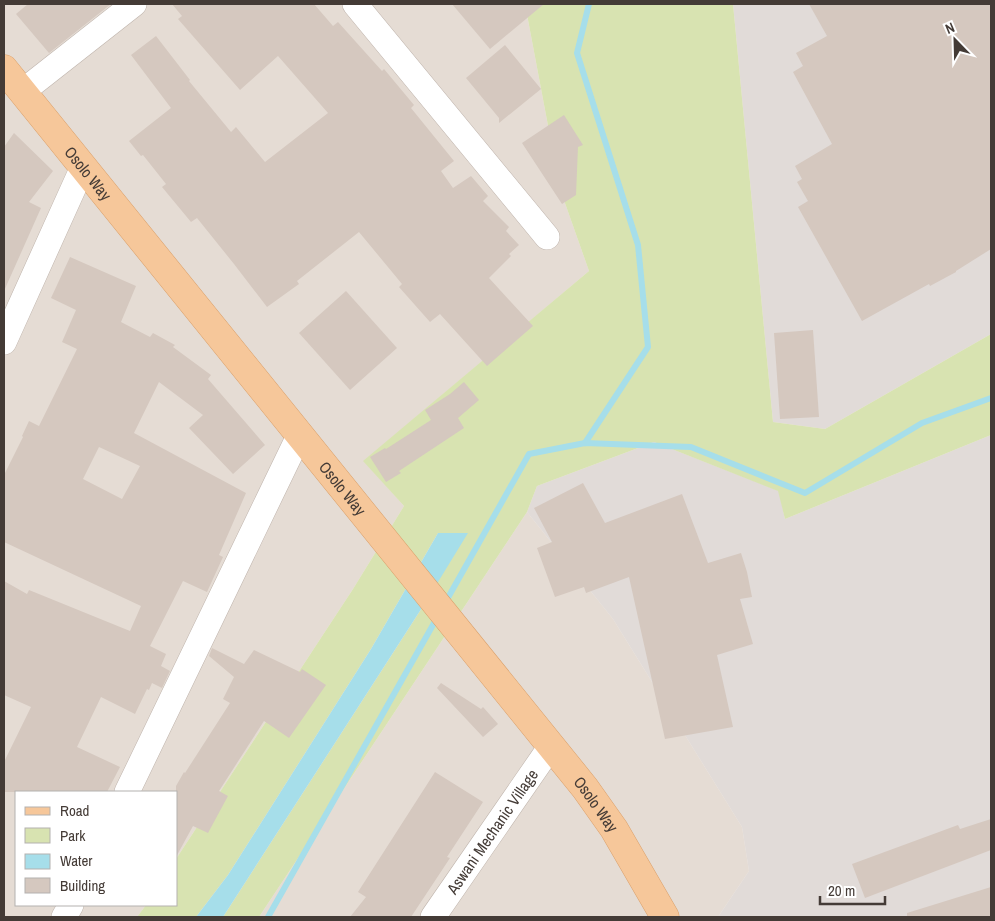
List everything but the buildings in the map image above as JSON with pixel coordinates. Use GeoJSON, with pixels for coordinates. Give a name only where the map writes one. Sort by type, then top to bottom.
{"type":"FeatureCollection","features":[{"type":"Feature","properties":{"kind":"main road","name":"Osolo Way"},"geometry":{"type":"LineString","coordinates":[[4,69],[585,788],[614,829],[665,917]]}},
{"type":"Feature","properties":{"kind":"street"},"geometry":{"type":"LineString","coordinates":[[22,92],[134,4]]}},
{"type":"Feature","properties":{"kind":"street"},"geometry":{"type":"LineString","coordinates":[[355,4],[547,237]]}},
{"type":"Feature","properties":{"kind":"street"},"geometry":{"type":"LineString","coordinates":[[4,342],[83,167]]}},
{"type":"Feature","properties":{"kind":"street"},"geometry":{"type":"LineString","coordinates":[[127,791],[300,434]]}},
{"type":"Feature","properties":{"kind":"street","name":"Aswani Mechanic Village"},"geometry":{"type":"LineString","coordinates":[[433,917],[551,746]]}},
{"type":"Feature","properties":{"kind":"street"},"geometry":{"type":"LineString","coordinates":[[64,917],[70,906]]}},
{"type":"Feature","properties":{"kind":"shaded area"},"geometry":{"type":"Polygon","coordinates":[[[4,4],[525,4],[560,189],[589,271],[364,461],[404,506],[353,589],[178,856],[178,791],[15,791],[15,906],[145,906],[137,917],[4,917],[4,4]]]}},
{"type":"Feature","properties":{"kind":"shaded area"},"geometry":{"type":"Polygon","coordinates":[[[733,4],[991,4],[991,334],[825,429],[773,422],[733,4]]]}},
{"type":"Feature","properties":{"kind":"shaded area"},"geometry":{"type":"Polygon","coordinates":[[[991,435],[991,917],[718,917],[749,871],[742,827],[613,619],[527,512],[537,486],[654,442],[779,491],[785,519],[991,435]]]}},
{"type":"Feature","properties":{"kind":"shaded area"},"geometry":{"type":"Polygon","coordinates":[[[527,512],[613,619],[742,827],[749,871],[718,917],[259,917],[527,512]]]}},
{"type":"Feature","properties":{"kind":"green space"},"geometry":{"type":"Polygon","coordinates":[[[525,4],[733,4],[773,422],[825,429],[991,334],[991,435],[785,519],[778,491],[654,442],[537,486],[527,512],[259,917],[223,917],[427,600],[438,533],[371,649],[228,875],[196,917],[137,917],[145,906],[178,906],[178,856],[353,589],[404,506],[363,461],[589,271],[560,189],[525,4]]]}},
{"type":"Feature","properties":{"kind":"water"},"geometry":{"type":"Polygon","coordinates":[[[438,533],[468,533],[223,917],[196,917],[228,875],[371,649],[438,533]]]}},
{"type":"Feature","properties":{"kind":"waterway"},"geometry":{"type":"LineString","coordinates":[[585,443],[648,347],[638,245],[577,53],[589,4]]}},
{"type":"Feature","properties":{"kind":"waterway"},"geometry":{"type":"LineString","coordinates":[[445,603],[529,454],[585,443],[691,447],[805,493],[922,423],[991,398]]}},
{"type":"Feature","properties":{"kind":"waterway"},"geometry":{"type":"LineString","coordinates":[[268,917],[438,616]]}}]}
